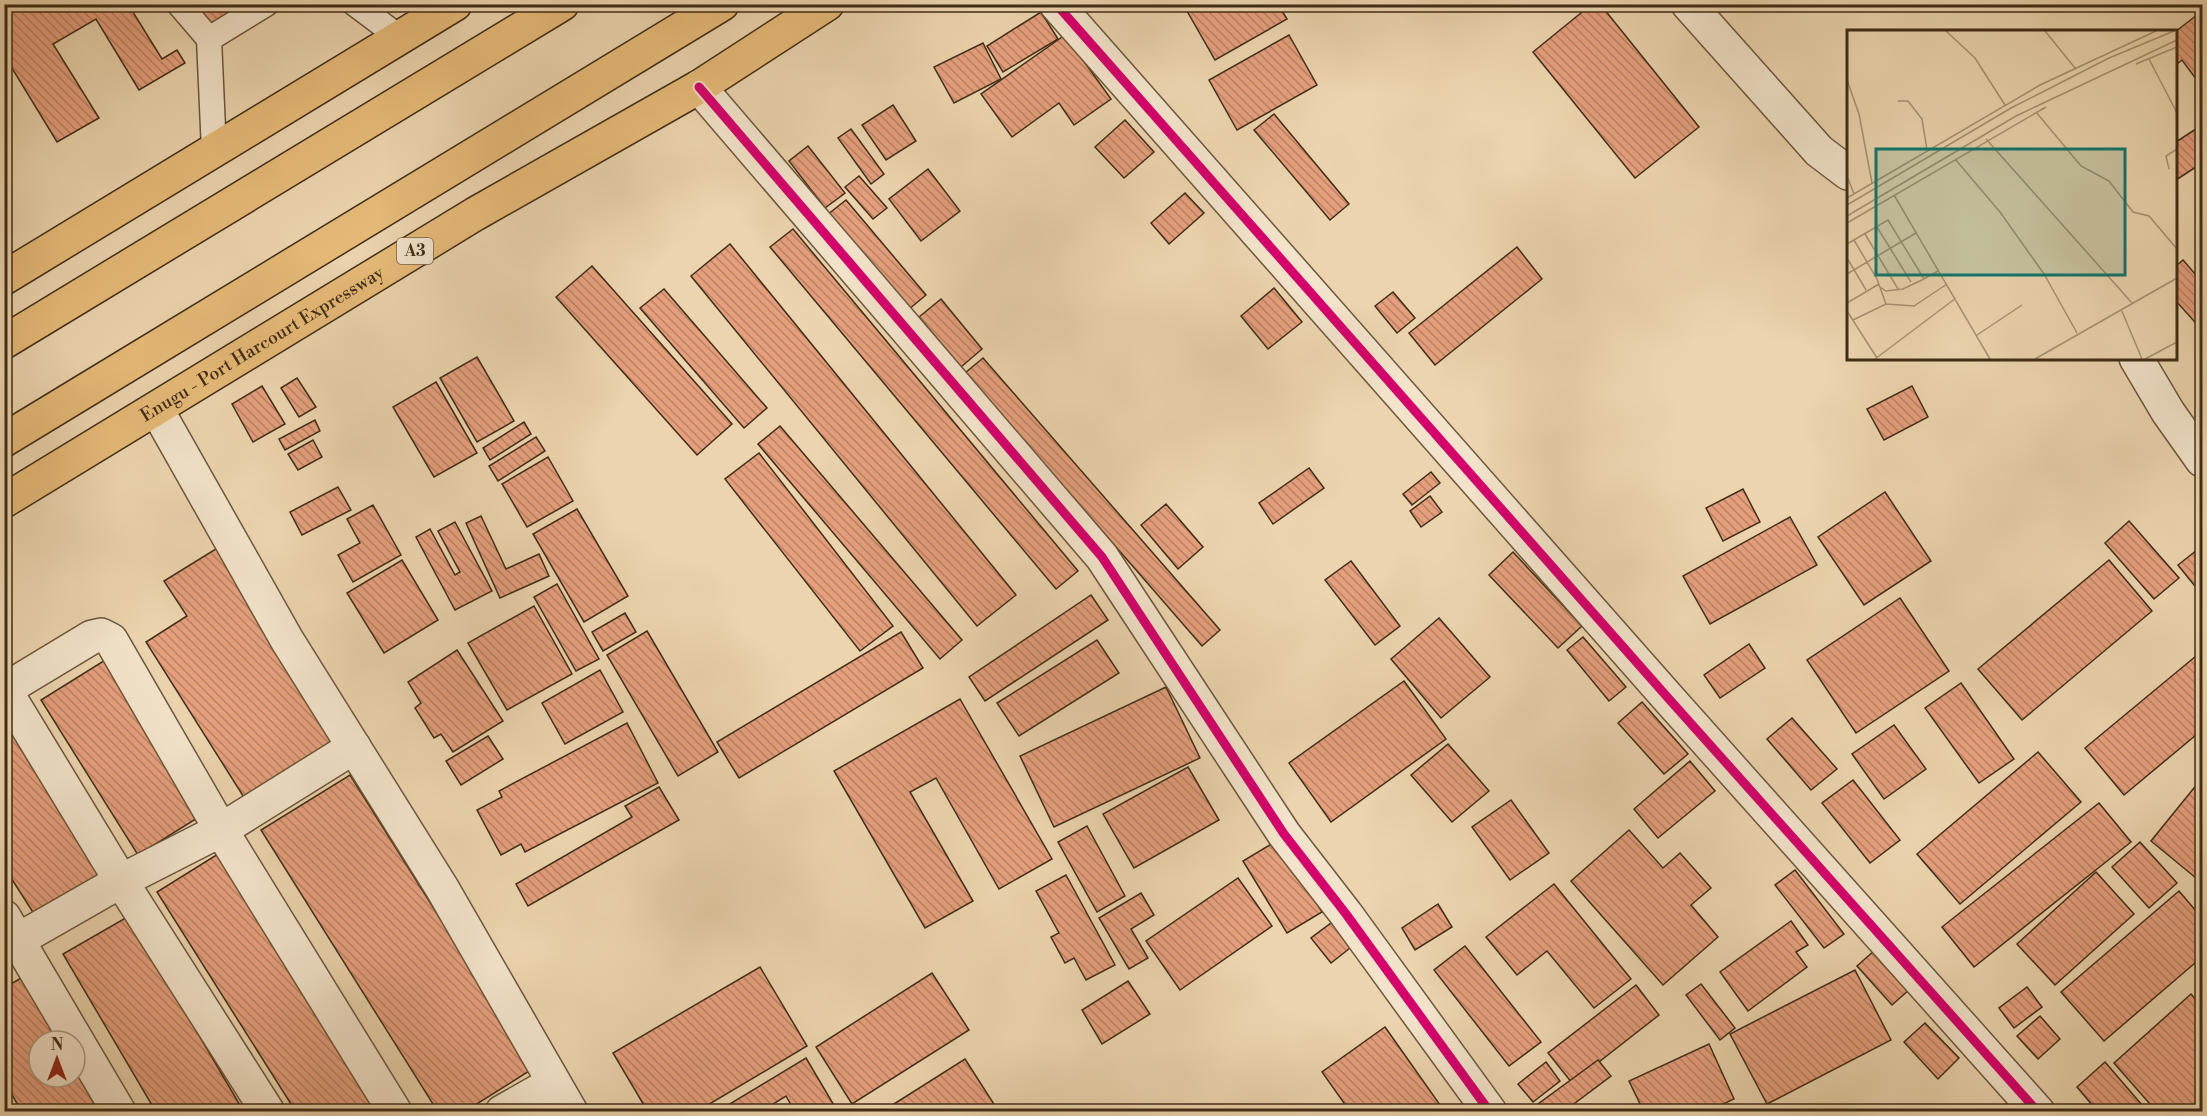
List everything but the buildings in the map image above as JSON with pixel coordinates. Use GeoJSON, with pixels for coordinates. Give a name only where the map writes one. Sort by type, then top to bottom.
{"type":"FeatureCollection","features":[{"type":"Feature","properties":{"kind":"main road"},"geometry":{"type":"LineString","coordinates":[[4,342],[562,4]]}},
{"type":"Feature","properties":{"kind":"main road"},"geometry":{"type":"LineString","coordinates":[[4,440],[722,4]]}},
{"type":"Feature","properties":{"kind":"main road","name":"Enugu - Port Harcourt Expressway"},"geometry":{"type":"LineString","coordinates":[[4,501],[157,410],[475,214],[699,87],[827,4]]}},
{"type":"Feature","properties":{"kind":"main road"},"geometry":{"type":"LineString","coordinates":[[4,278],[452,5]]}},
{"type":"Feature","properties":{"kind":"street"},"geometry":{"type":"LineString","coordinates":[[1056,4],[1677,708],[2038,1112]]}},
{"type":"Feature","properties":{"kind":"street"},"geometry":{"type":"LineString","coordinates":[[1688,4],[1819,151],[1847,172]]}},
{"type":"Feature","properties":{"kind":"street"},"geometry":{"type":"LineString","coordinates":[[699,87],[1102,557],[1284,834],[1346,914],[1490,1112]]}},
{"type":"Feature","properties":{"kind":"street"},"geometry":{"type":"LineString","coordinates":[[2137,360],[2168,412],[2202,460]]}},
{"type":"Feature","properties":{"kind":"street"},"geometry":{"type":"LineString","coordinates":[[157,410],[287,640],[442,888],[571,1112]]}},
{"type":"Feature","properties":{"kind":"street"},"geometry":{"type":"LineString","coordinates":[[268,1112],[121,881],[5,690],[92,637],[101,635],[111,640],[221,830],[395,1112]]}},
{"type":"Feature","properties":{"kind":"street"},"geometry":{"type":"LineString","coordinates":[[119,1112],[9,935],[221,830],[354,747]]}},
{"type":"Feature","properties":{"kind":"street"},"geometry":{"type":"LineString","coordinates":[[502,1112],[553,1083]]}},
{"type":"Feature","properties":{"kind":"lane"},"geometry":{"type":"LineString","coordinates":[[179,4],[208,39],[214,151]]}},
{"type":"Feature","properties":{"kind":"lane"},"geometry":{"type":"LineString","coordinates":[[208,39],[266,4]]}},
{"type":"Feature","properties":{"kind":"lane"},"geometry":{"type":"LineString","coordinates":[[355,4],[399,37]]}},
{"type":"Feature","properties":{"kind":"cycle path"},"geometry":{"type":"LineString","coordinates":[[1056,4],[1669,699],[2038,1112]]}},
{"type":"Feature","properties":{"kind":"cycle path"},"geometry":{"type":"LineString","coordinates":[[699,87],[1102,557],[1284,834],[1346,914],[1490,1112]]}}]}
